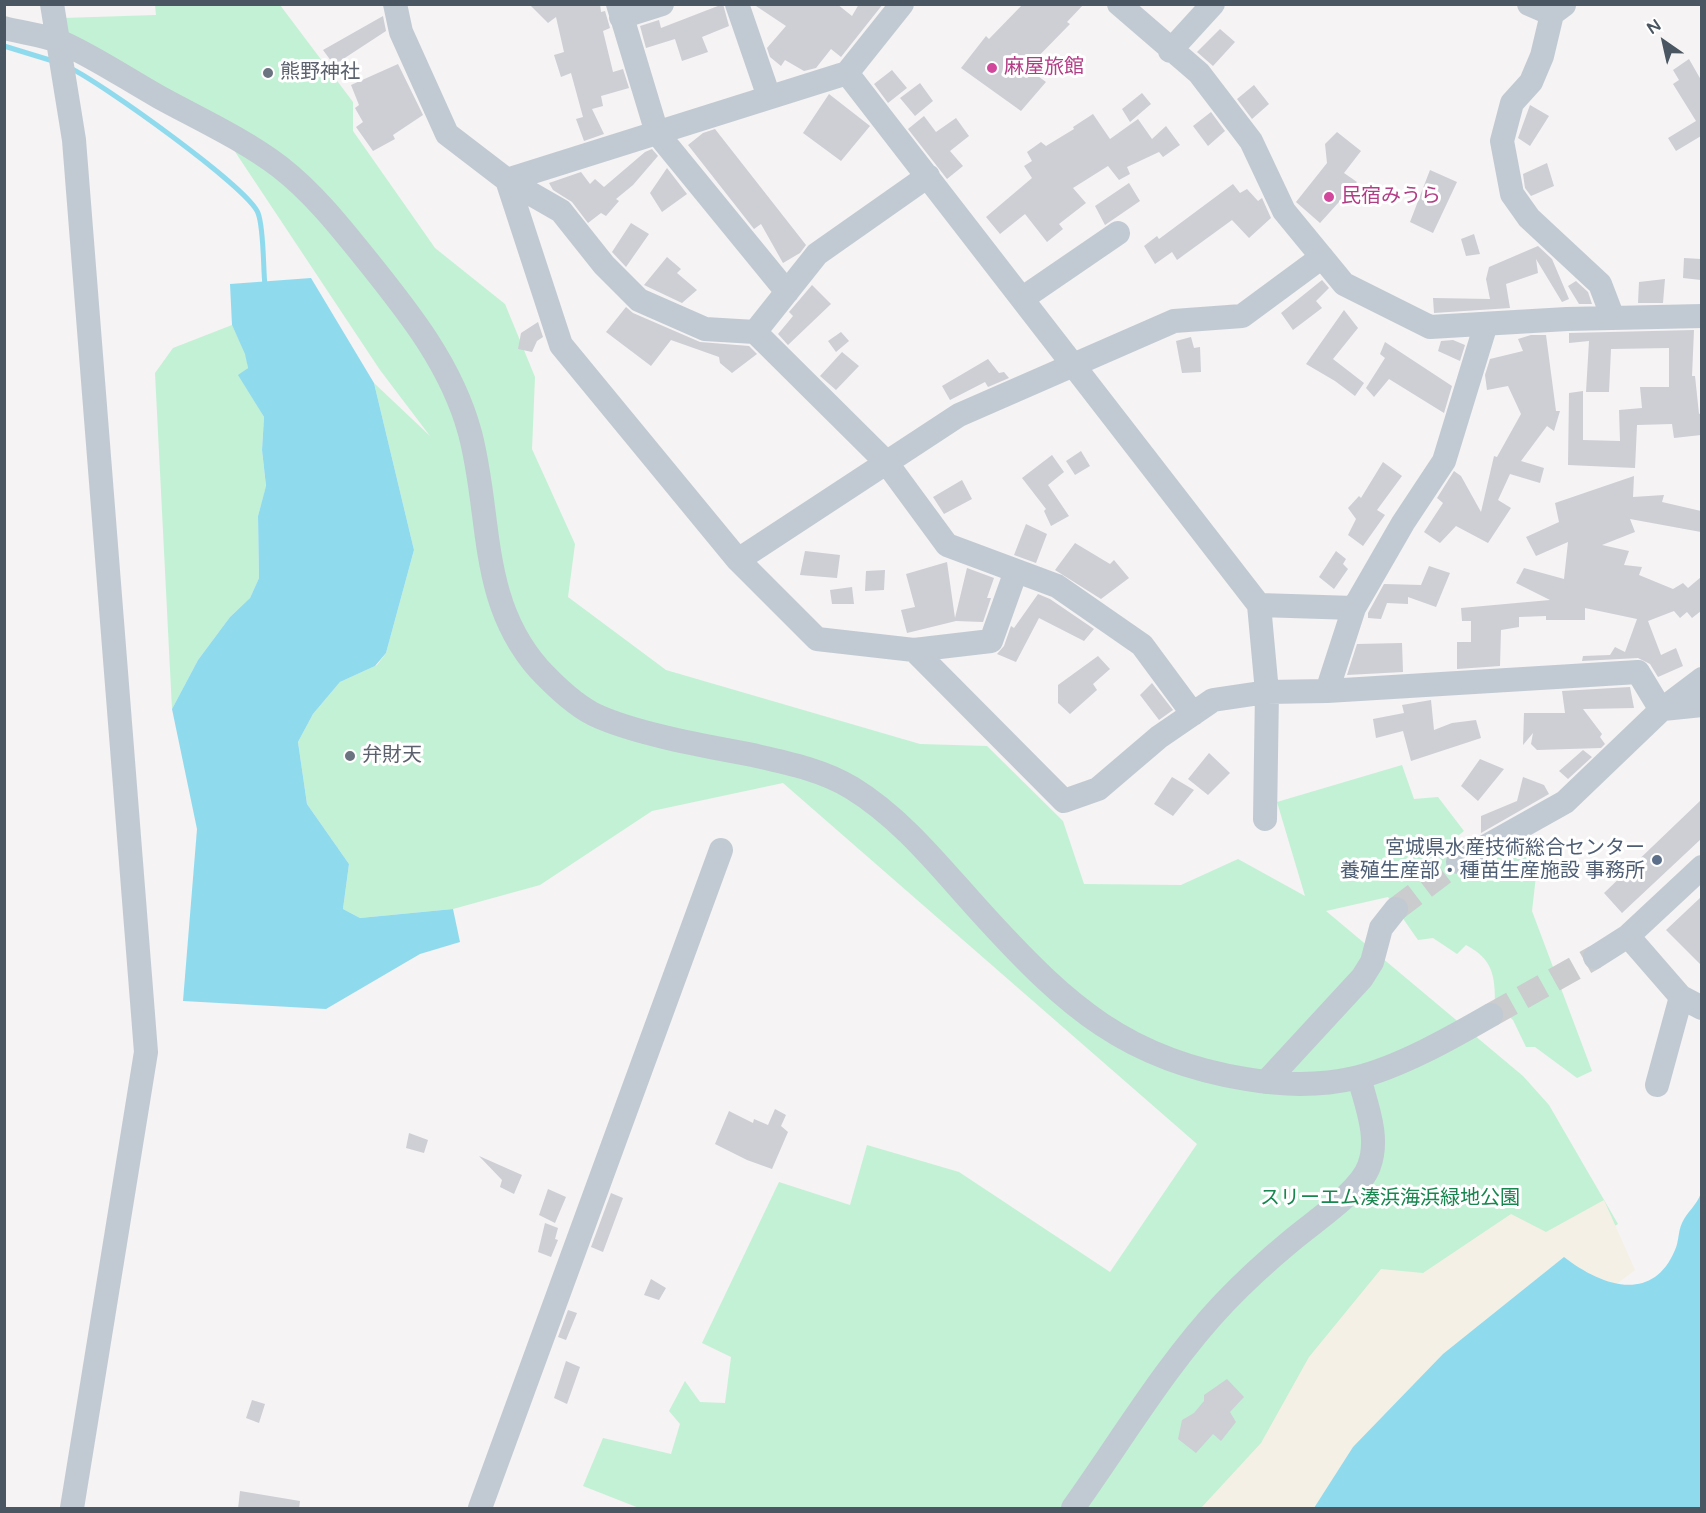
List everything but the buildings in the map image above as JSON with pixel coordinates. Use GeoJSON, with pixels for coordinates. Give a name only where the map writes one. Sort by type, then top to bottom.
{"type":"FeatureCollection","features":[{"type":"Feature","properties":{"kind":"street"},"geometry":{"type":"LineString","coordinates":[[52,4],[74,140],[146,1052],[72,1509]]}},
{"type":"Feature","properties":{"kind":"street"},"geometry":{"type":"LineString","coordinates":[[395,4],[401,32],[447,134],[507,180],[561,211],[604,265],[639,300],[705,329],[755,332],[886,462],[947,545],[1057,586],[1142,645],[1193,714]]}},
{"type":"Feature","properties":{"kind":"street"},"geometry":{"type":"LineString","coordinates":[[662,4],[619,10],[657,133],[787,292]]}},
{"type":"Feature","properties":{"kind":"street"},"geometry":{"type":"LineString","coordinates":[[737,4],[769,97]]}},
{"type":"Feature","properties":{"kind":"street"},"geometry":{"type":"LineString","coordinates":[[507,180],[847,73],[902,4]]}},
{"type":"Feature","properties":{"kind":"street"},"geometry":{"type":"LineString","coordinates":[[1119,4],[1170,51],[1199,73],[1251,141],[1284,211],[1344,284],[1430,327],[1701,316]]}},
{"type":"Feature","properties":{"kind":"street"},"geometry":{"type":"LineString","coordinates":[[1170,51],[1213,4]]}},
{"type":"Feature","properties":{"kind":"street"},"geometry":{"type":"LineString","coordinates":[[1530,4],[1558,9],[1531,82],[1512,103],[1502,141],[1512,194],[1529,218],[1600,284],[1613,318]]}},
{"type":"Feature","properties":{"kind":"street"},"geometry":{"type":"LineString","coordinates":[[4,28],[60,47],[255,150],[301,184],[335,221],[419,327],[444,369],[469,431],[477,465],[485,534],[501,608],[534,662],[565,694],[592,713],[628,726],[796,765],[851,787],[918,842],[1075,1007],[1103,1027],[1151,1053],[1202,1072],[1266,1083],[1304,1084],[1359,1077],[1442,1043],[1491,1015]]}},
{"type":"Feature","properties":{"kind":"street"},"geometry":{"type":"LineString","coordinates":[[847,73],[1259,605],[1267,692],[1265,819]]}},
{"type":"Feature","properties":{"kind":"street"},"geometry":{"type":"LineString","coordinates":[[755,332],[817,254],[928,176]]}},
{"type":"Feature","properties":{"kind":"street"},"geometry":{"type":"LineString","coordinates":[[507,180],[561,345],[738,560],[817,639],[914,650],[991,641],[1016,571]]}},
{"type":"Feature","properties":{"kind":"street"},"geometry":{"type":"LineString","coordinates":[[1023,298],[1118,233]]}},
{"type":"Feature","properties":{"kind":"street"},"geometry":{"type":"LineString","coordinates":[[738,560],[959,415],[1073,363],[1174,321],[1242,316],[1322,257]]}},
{"type":"Feature","properties":{"kind":"street"},"geometry":{"type":"LineString","coordinates":[[1327,691],[1354,608],[1403,523],[1444,461],[1486,324]]}},
{"type":"Feature","properties":{"kind":"street"},"geometry":{"type":"LineString","coordinates":[[1259,605],[1354,608]]}},
{"type":"Feature","properties":{"kind":"street"},"geometry":{"type":"LineString","coordinates":[[914,650],[1064,801],[1098,789],[1159,737],[1213,700],[1267,692],[1327,691],[1638,672],[1661,710]]}},
{"type":"Feature","properties":{"kind":"street"},"geometry":{"type":"LineString","coordinates":[[1458,862],[1565,802],[1661,710],[1701,679]]}},
{"type":"Feature","properties":{"kind":"street"},"geometry":{"type":"LineString","coordinates":[[1661,710],[1701,705]]}},
{"type":"Feature","properties":{"kind":"street"},"geometry":{"type":"LineString","coordinates":[[480,1509],[721,850]]}},
{"type":"Feature","properties":{"kind":"street"},"geometry":{"type":"LineString","coordinates":[[1595,957],[1628,936],[1701,867]]}},
{"type":"Feature","properties":{"kind":"street"},"geometry":{"type":"LineString","coordinates":[[1266,1083],[1362,978],[1372,962],[1382,928],[1396,909]]}},
{"type":"Feature","properties":{"kind":"street"},"geometry":{"type":"LineString","coordinates":[[1628,936],[1691,1002],[1657,1085]]}},
{"type":"Feature","properties":{"kind":"street"},"geometry":{"type":"LineString","coordinates":[[1073,1509],[1184,1350],[1224,1303],[1275,1254],[1354,1187],[1369,1168],[1374,1150],[1373,1133],[1359,1077]]}},
{"type":"Feature","properties":{"kind":"green space","name":"スリーエム湊浜海浜緑地公園"},"geometry":{"type":"Polygon","coordinates":[[[155,5],[280,5],[353,102],[353,131],[435,248],[505,304],[535,377],[532,449],[575,544],[568,597],[666,670],[920,744],[987,746],[1063,821],[1084,884],[1181,885],[1238,859],[1305,896],[1277,802],[1402,765],[1414,799],[1438,797],[1464,831],[1445,846],[1464,871],[1526,847],[1536,876],[1532,911],[1592,1071],[1577,1078],[1535,1047],[1526,1047],[1513,1020],[1495,1004],[1491,969],[1475,950],[1466,945],[1457,954],[1433,938],[1418,940],[1388,897],[1326,911],[1523,1076],[1549,1105],[1618,1224],[1564,1257],[1314,1508],[639,1508],[583,1486],[603,1438],[671,1454],[680,1424],[669,1411],[685,1381],[700,1402],[725,1403],[731,1357],[702,1343],[779,1182],[850,1205],[867,1145],[959,1172],[1110,1272],[1197,1144],[783,783],[652,811],[540,885],[453,909],[360,918],[343,909],[349,864],[307,804],[298,742],[313,714],[340,682],[377,665],[386,653],[414,550],[374,383],[430,436],[380,370],[208,111],[63,34],[63,18],[156,15],[155,5]]]}},
{"type":"Feature","properties":{"kind":"green space"},"geometry":{"type":"Polygon","coordinates":[[[232,325],[246,354],[248,368],[239,375],[264,417],[262,450],[266,487],[258,516],[259,578],[250,598],[230,617],[198,660],[172,709],[155,373],[173,348],[232,325]]]}},
{"type":"Feature","properties":{"kind":"sand"},"geometry":{"type":"Polygon","coordinates":[[[1604,1200],[1635,1270],[1459,1404],[1384,1508],[1201,1508],[1261,1443],[1309,1357],[1381,1269],[1423,1273],[1511,1214],[1546,1232],[1604,1200]]]}},
{"type":"Feature","properties":{"kind":"water"},"geometry":{"type":"Polygon","coordinates":[[[311,278],[374,383],[414,550],[386,653],[375,666],[340,682],[313,714],[298,742],[307,804],[349,864],[343,909],[360,918],[453,909],[460,942],[420,954],[326,1009],[183,1001],[197,829],[172,709],[198,660],[230,617],[250,598],[259,578],[258,516],[266,486],[262,450],[264,417],[238,375],[248,368],[245,354],[232,325],[230,284],[311,278]]]}},
{"type":"Feature","properties":{"kind":"water"},"geometry":{"type":"Polygon","coordinates":[[[1701,1193],[1701,1508],[1314,1508],[1353,1447],[1443,1354],[1564,1257],[1578,1267],[1609,1282],[1624,1285],[1639,1284],[1653,1278],[1665,1267],[1675,1250],[1682,1223],[1701,1193]]]}},
{"type":"Feature","properties":{"kind":"waterway"},"geometry":{"type":"LineString","coordinates":[[4,46],[53,61]]}},
{"type":"Feature","properties":{"kind":"waterway"},"geometry":{"type":"LineString","coordinates":[[70,68],[111,93],[172,136],[229,181],[248,200],[258,213],[260,220],[265,286]]}},
{"type":"Feature","properties":{"kind":"tunnel"},"geometry":{"type":"LineString","coordinates":[[1396,909],[1458,862]]}},
{"type":"Feature","properties":{"kind":"tunnel"},"geometry":{"type":"LineString","coordinates":[[1491,1015],[1595,957]]}},
{"type":"Feature","properties":{"kind":"place","name":"麻屋旅館"},"geometry":{"type":"Point","coordinates":[992,68]}},
{"type":"Feature","properties":{"kind":"place","name":"熊野神社"},"geometry":{"type":"Point","coordinates":[268,73]}},
{"type":"Feature","properties":{"kind":"place","name":"民宿みうら"},"geometry":{"type":"Point","coordinates":[1329,197]}},
{"type":"Feature","properties":{"kind":"place","name":"弁財天"},"geometry":{"type":"Point","coordinates":[350,756]}},
{"type":"Feature","properties":{"kind":"place","name":"宮城県水産技術総合センター 養殖生産部・種苗生産施設 事務所"},"geometry":{"type":"Point","coordinates":[1657,860]}}]}
